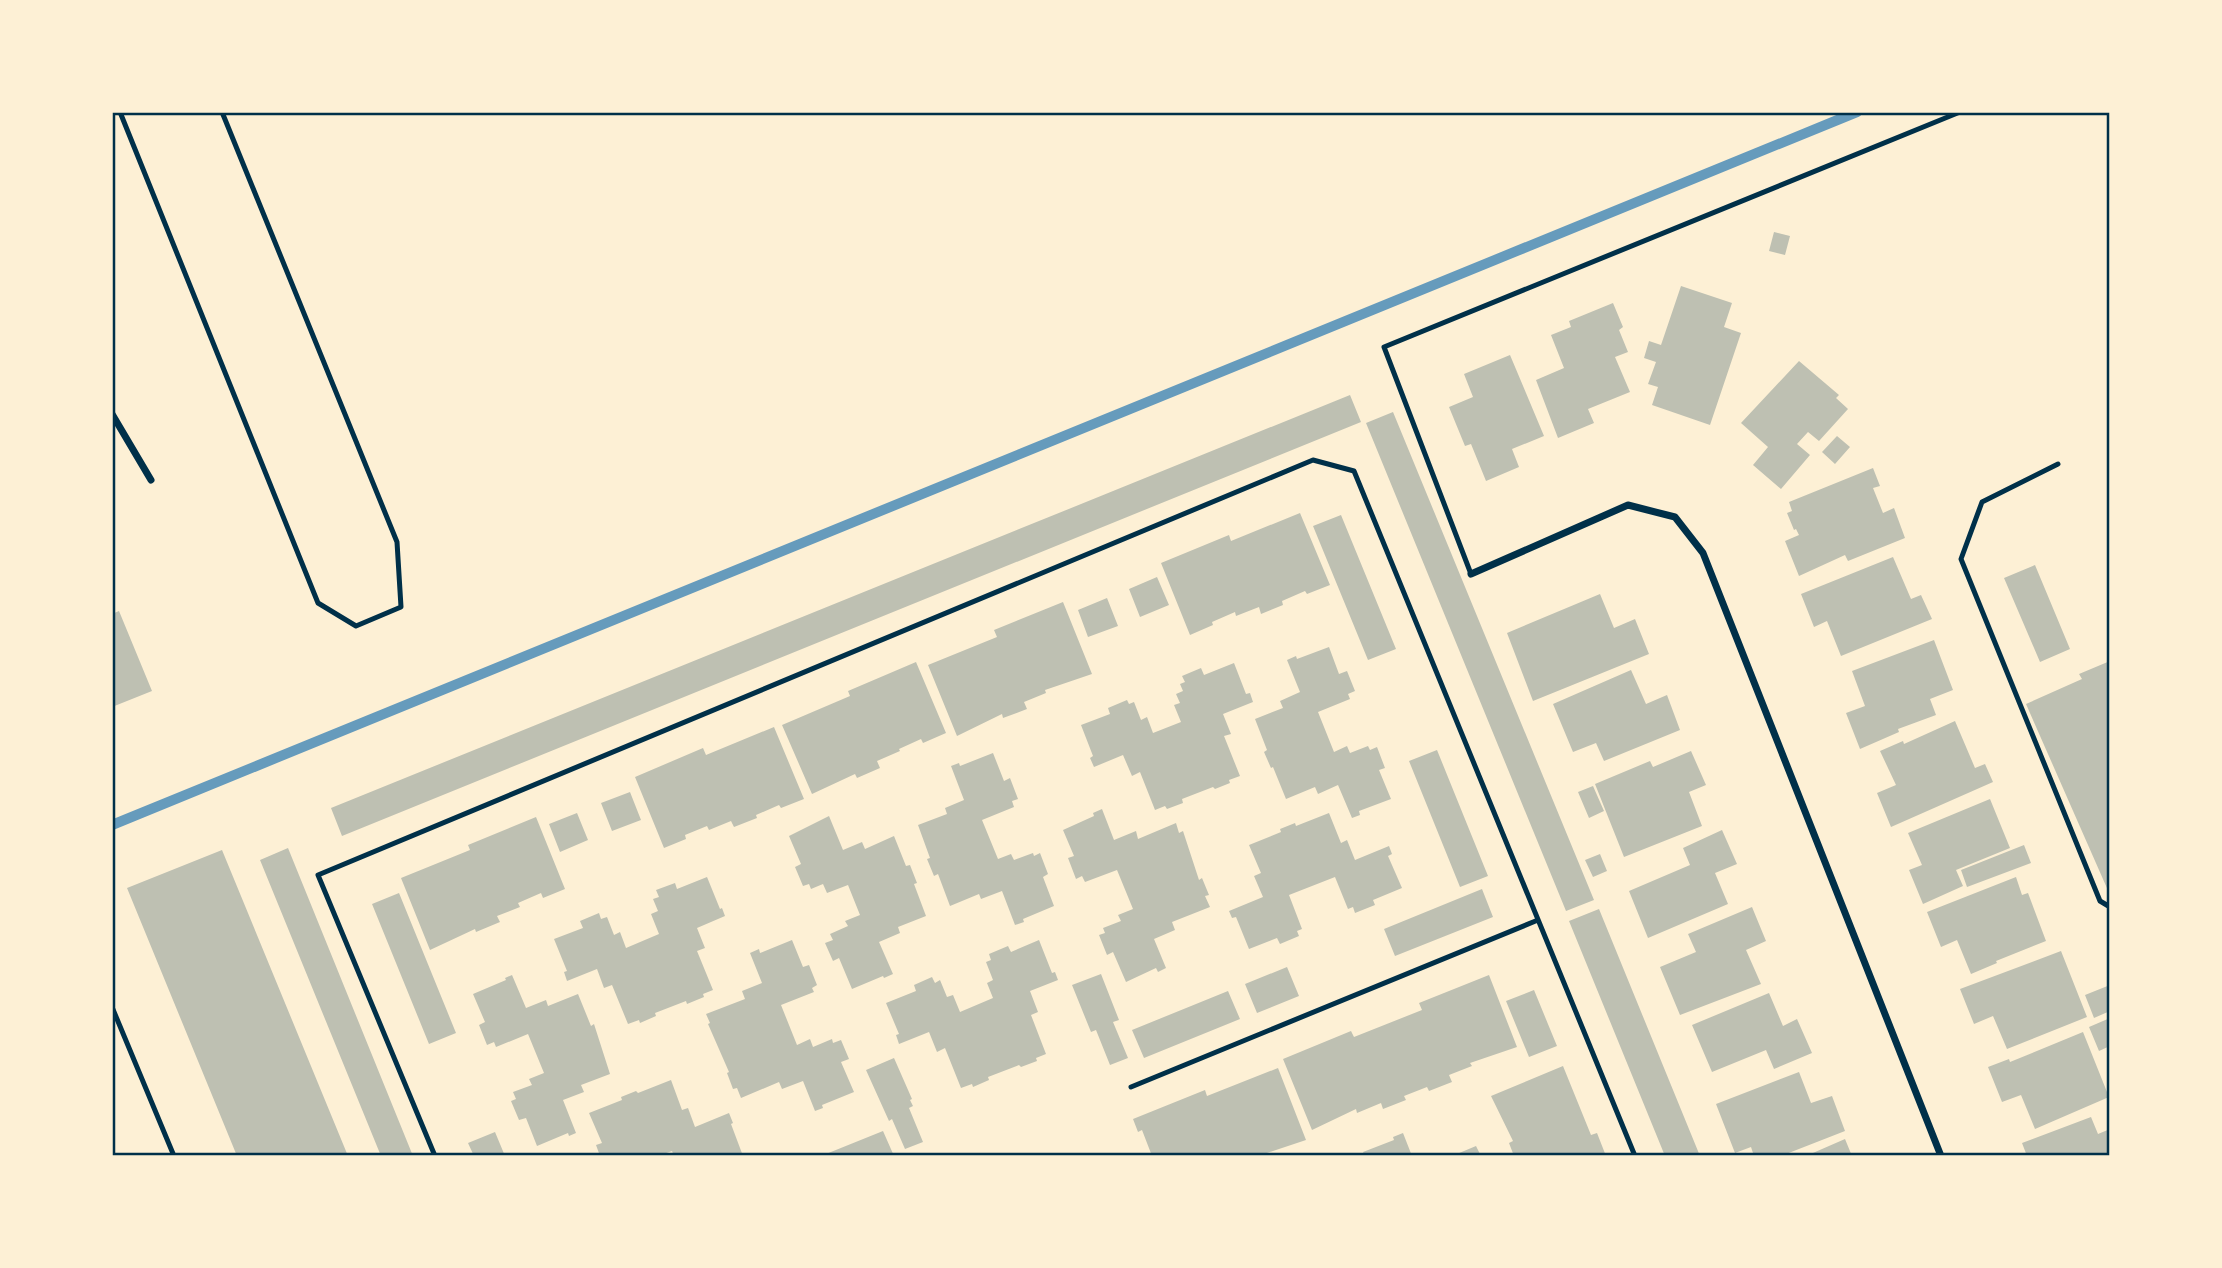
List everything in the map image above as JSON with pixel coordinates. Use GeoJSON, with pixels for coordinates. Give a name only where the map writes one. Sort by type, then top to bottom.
{"type":"FeatureCollection","features":[{"type":"Feature","properties":{"kind":"street"},"geometry":{"type":"LineString","coordinates":[[112,414],[151,480]]}},
{"type":"Feature","properties":{"kind":"street"},"geometry":{"type":"LineString","coordinates":[[1471,574],[1628,505],[1675,517],[1703,553],[1941,1156]]}},
{"type":"Feature","properties":{"kind":"lane"},"geometry":{"type":"LineString","coordinates":[[120,112],[318,603],[356,626],[401,607],[397,542],[222,112]]}},
{"type":"Feature","properties":{"kind":"lane"},"geometry":{"type":"LineString","coordinates":[[1471,574],[1384,347],[1959,112]]}},
{"type":"Feature","properties":{"kind":"lane"},"geometry":{"type":"LineString","coordinates":[[435,1156],[318,874],[1313,460],[1354,471],[1635,1156]]}},
{"type":"Feature","properties":{"kind":"lane"},"geometry":{"type":"LineString","coordinates":[[2058,464],[1982,502],[1961,559],[2100,901],[2110,906]]}},
{"type":"Feature","properties":{"kind":"lane"},"geometry":{"type":"LineString","coordinates":[[1130,1087],[1538,920]]}},
{"type":"Feature","properties":{"kind":"lane"},"geometry":{"type":"LineString","coordinates":[[112,1007],[174,1156]]}},
{"type":"Feature","properties":{"kind":"building"},"geometry":{"type":"Polygon","coordinates":[[[1774,232],[1790,236],[1785,255],[1769,251],[1774,232]]]}},
{"type":"Feature","properties":{"kind":"building"},"geometry":{"type":"Polygon","coordinates":[[[1681,286],[1732,303],[1724,327],[1741,333],[1710,425],[1652,405],[1658,387],[1648,384],[1656,362],[1644,358],[1649,341],[1661,345],[1681,286]]]}},
{"type":"Feature","properties":{"kind":"building"},"geometry":{"type":"Polygon","coordinates":[[[1613,303],[1623,327],[1619,330],[1628,352],[1615,357],[1630,392],[1588,409],[1594,423],[1558,438],[1536,380],[1564,368],[1551,335],[1571,327],[1569,321],[1613,303]]]}},
{"type":"Feature","properties":{"kind":"building"},"geometry":{"type":"Polygon","coordinates":[[[1510,355],[1544,436],[1512,449],[1519,467],[1486,481],[1471,444],[1465,446],[1449,407],[1473,397],[1464,374],[1510,355]]]}},
{"type":"Feature","properties":{"kind":"building"},"geometry":{"type":"Polygon","coordinates":[[[1799,361],[1839,395],[1836,398],[1848,409],[1819,441],[1808,432],[1797,444],[1810,455],[1781,489],[1753,465],[1768,447],[1741,423],[1799,361]]]}},
{"type":"Feature","properties":{"kind":"building"},"geometry":{"type":"Polygon","coordinates":[[[1350,395],[1361,422],[342,836],[331,808],[1350,395]]]}},
{"type":"Feature","properties":{"kind":"building"},"geometry":{"type":"Polygon","coordinates":[[[1393,412],[1594,900],[1566,911],[1366,423],[1393,412]]]}},
{"type":"Feature","properties":{"kind":"building"},"geometry":{"type":"Polygon","coordinates":[[[1837,436],[1850,447],[1835,464],[1822,452],[1837,436]]]}},
{"type":"Feature","properties":{"kind":"building"},"geometry":{"type":"Polygon","coordinates":[[[1873,468],[1880,486],[1873,488],[1883,513],[1894,508],[1905,538],[1848,561],[1845,555],[1799,576],[1785,541],[1799,535],[1787,513],[1792,511],[1789,502],[1873,468]]]}},
{"type":"Feature","properties":{"kind":"building"},"geometry":{"type":"Polygon","coordinates":[[[1300,513],[1330,585],[1307,594],[1305,591],[1282,601],[1283,605],[1261,614],[1259,607],[1236,616],[1235,612],[1190,635],[1161,563],[1229,535],[1231,541],[1300,513]]]}},
{"type":"Feature","properties":{"kind":"building"},"geometry":{"type":"Polygon","coordinates":[[[1341,515],[1396,649],[1368,660],[1313,526],[1341,515]]]}},
{"type":"Feature","properties":{"kind":"building"},"geometry":{"type":"Polygon","coordinates":[[[1893,557],[1911,599],[1921,595],[1932,619],[1841,656],[1827,621],[1814,627],[1801,594],[1893,557]]]}},
{"type":"Feature","properties":{"kind":"building"},"geometry":{"type":"Polygon","coordinates":[[[2035,565],[2070,649],[2040,662],[2004,578],[2035,565]]]}},
{"type":"Feature","properties":{"kind":"building"},"geometry":{"type":"Polygon","coordinates":[[[1157,577],[1169,605],[1140,617],[1129,589],[1157,577]]]}},
{"type":"Feature","properties":{"kind":"building"},"geometry":{"type":"Polygon","coordinates":[[[1600,594],[1614,628],[1635,619],[1649,654],[1533,701],[1507,633],[1600,594]]]}},
{"type":"Feature","properties":{"kind":"building"},"geometry":{"type":"Polygon","coordinates":[[[1107,598],[1118,626],[1088,637],[1078,610],[1107,598]]]}},
{"type":"Feature","properties":{"kind":"building"},"geometry":{"type":"Polygon","coordinates":[[[1063,602],[1092,674],[1045,690],[1046,693],[1024,702],[1027,709],[1003,718],[1002,714],[957,736],[928,665],[997,637],[994,630],[1063,602]]]}},
{"type":"Feature","properties":{"kind":"building"},"geometry":{"type":"Polygon","coordinates":[[[119,611],[152,691],[112,707],[112,614],[119,611]]]}},
{"type":"Feature","properties":{"kind":"building"},"geometry":{"type":"Polygon","coordinates":[[[1934,640],[1953,690],[1930,699],[1936,715],[1898,729],[1899,732],[1860,749],[1846,713],[1865,706],[1852,671],[1934,640]]]}},
{"type":"Feature","properties":{"kind":"building"},"geometry":{"type":"Polygon","coordinates":[[[1329,647],[1339,674],[1347,671],[1355,691],[1348,694],[1350,699],[1318,712],[1334,752],[1347,746],[1350,753],[1368,746],[1370,750],[1377,747],[1385,768],[1379,770],[1391,799],[1359,811],[1360,815],[1352,818],[1338,785],[1318,794],[1315,787],[1286,799],[1264,752],[1267,750],[1255,719],[1283,708],[1280,701],[1300,692],[1287,660],[1329,647]]]}},
{"type":"Feature","properties":{"kind":"building"},"geometry":{"type":"Polygon","coordinates":[[[2110,661],[2110,895],[2026,704],[2082,679],[2079,674],[2110,661]]]}},
{"type":"Feature","properties":{"kind":"building"},"geometry":{"type":"Polygon","coordinates":[[[916,662],[946,733],[923,743],[921,739],[899,749],[900,751],[877,761],[880,768],[857,778],[855,774],[812,794],[782,725],[850,696],[848,691],[916,662]]]}},
{"type":"Feature","properties":{"kind":"building"},"geometry":{"type":"Polygon","coordinates":[[[1234,663],[1246,694],[1250,693],[1253,702],[1223,714],[1231,734],[1224,736],[1240,776],[1215,789],[1213,787],[1182,799],[1183,803],[1155,810],[1140,772],[1132,776],[1123,755],[1094,767],[1090,758],[1093,756],[1081,725],[1110,714],[1108,708],[1127,700],[1129,704],[1134,702],[1141,720],[1147,717],[1153,733],[1181,722],[1174,705],[1180,703],[1176,694],[1183,691],[1180,684],[1185,682],[1182,676],[1201,668],[1204,675],[1234,663]]]}},
{"type":"Feature","properties":{"kind":"building"},"geometry":{"type":"Polygon","coordinates":[[[1631,670],[1646,704],[1667,695],[1680,730],[1604,761],[1596,743],[1573,752],[1553,704],[1631,670]]]}},
{"type":"Feature","properties":{"kind":"building"},"geometry":{"type":"Polygon","coordinates":[[[1955,721],[1975,768],[1985,764],[1993,782],[1891,827],[1877,793],[1896,785],[1880,751],[1903,741],[1904,744],[1955,721]]]}},
{"type":"Feature","properties":{"kind":"building"},"geometry":{"type":"Polygon","coordinates":[[[774,727],[804,799],[781,808],[779,805],[734,827],[731,821],[709,830],[707,826],[664,848],[635,777],[703,748],[706,755],[774,727]]]}},
{"type":"Feature","properties":{"kind":"building"},"geometry":{"type":"Polygon","coordinates":[[[1437,750],[1488,876],[1460,887],[1409,761],[1437,750]]]}},
{"type":"Feature","properties":{"kind":"building"},"geometry":{"type":"Polygon","coordinates":[[[1691,751],[1706,785],[1689,792],[1702,826],[1624,857],[1595,784],[1650,761],[1653,767],[1691,751]]]}},
{"type":"Feature","properties":{"kind":"building"},"geometry":{"type":"Polygon","coordinates":[[[993,753],[1004,781],[1010,778],[1018,799],[1012,801],[1014,807],[982,820],[998,859],[1011,854],[1014,860],[1040,853],[1048,874],[1043,877],[1054,906],[1015,925],[1002,891],[981,899],[979,894],[950,906],[938,874],[934,876],[927,859],[930,858],[918,825],[947,814],[945,808],[964,800],[951,766],[959,763],[960,766],[993,753]]]}},
{"type":"Feature","properties":{"kind":"building"},"geometry":{"type":"Polygon","coordinates":[[[1593,786],[1604,811],[1589,818],[1578,792],[1593,786]]]}},
{"type":"Feature","properties":{"kind":"building"},"geometry":{"type":"Polygon","coordinates":[[[630,792],[641,820],[612,831],[601,803],[630,792]]]}},
{"type":"Feature","properties":{"kind":"building"},"geometry":{"type":"Polygon","coordinates":[[[1990,799],[2010,848],[1956,870],[1963,886],[1923,904],[1909,870],[1922,865],[1908,833],[1990,799]]]}},
{"type":"Feature","properties":{"kind":"building"},"geometry":{"type":"Polygon","coordinates":[[[1102,809],[1114,840],[1136,831],[1138,839],[1176,823],[1179,833],[1183,831],[1199,880],[1202,878],[1209,895],[1205,896],[1210,907],[1172,922],[1175,930],[1154,939],[1166,968],[1158,972],[1156,968],[1126,982],[1113,952],[1107,955],[1099,935],[1105,933],[1103,928],[1121,921],[1118,915],[1133,909],[1117,870],[1085,882],[1082,876],[1076,879],[1068,858],[1074,856],[1063,830],[1094,816],[1093,813],[1102,809]]]}},
{"type":"Feature","properties":{"kind":"building"},"geometry":{"type":"Polygon","coordinates":[[[577,813],[588,840],[560,852],[549,824],[577,813]]]}},
{"type":"Feature","properties":{"kind":"building"},"geometry":{"type":"Polygon","coordinates":[[[1329,813],[1341,843],[1347,840],[1355,860],[1389,846],[1392,854],[1388,856],[1402,888],[1373,900],[1375,905],[1355,913],[1353,907],[1348,909],[1335,877],[1289,895],[1302,929],[1297,931],[1299,936],[1280,944],[1277,938],[1249,949],[1236,917],[1232,918],[1229,911],[1263,897],[1254,876],[1261,873],[1249,845],[1295,823],[1296,826],[1329,813]]]}},
{"type":"Feature","properties":{"kind":"building"},"geometry":{"type":"Polygon","coordinates":[[[829,816],[843,850],[862,842],[865,849],[894,836],[906,866],[910,865],[926,916],[898,927],[900,933],[879,942],[893,974],[852,989],[839,958],[833,961],[825,943],[833,940],[830,934],[848,926],[845,921],[860,915],[848,885],[827,893],[823,884],[811,889],[809,884],[803,886],[795,867],[801,864],[789,836],[829,816]]]}},
{"type":"Feature","properties":{"kind":"building"},"geometry":{"type":"Polygon","coordinates":[[[536,817],[565,889],[543,898],[541,893],[518,903],[520,907],[497,916],[500,922],[476,932],[475,929],[430,950],[401,878],[470,850],[468,845],[536,817]]]}},
{"type":"Feature","properties":{"kind":"building"},"geometry":{"type":"Polygon","coordinates":[[[1722,830],[1737,864],[1715,873],[1728,904],[1648,938],[1629,891],[1690,865],[1683,848],[1722,830]]]}},
{"type":"Feature","properties":{"kind":"building"},"geometry":{"type":"Polygon","coordinates":[[[2024,845],[2031,863],[1967,887],[1961,870],[2024,845]]]}},
{"type":"Feature","properties":{"kind":"building"},"geometry":{"type":"Polygon","coordinates":[[[288,848],[413,1156],[381,1156],[260,860],[288,848]]]}},
{"type":"Feature","properties":{"kind":"building"},"geometry":{"type":"Polygon","coordinates":[[[222,850],[348,1156],[237,1156],[127,888],[222,850]]]}},
{"type":"Feature","properties":{"kind":"building"},"geometry":{"type":"Polygon","coordinates":[[[1600,854],[1607,871],[1593,877],[1585,860],[1600,854]]]}},
{"type":"Feature","properties":{"kind":"building"},"geometry":{"type":"Polygon","coordinates":[[[707,877],[725,916],[697,928],[705,948],[697,951],[713,990],[703,994],[704,997],[655,1013],[656,1016],[640,1023],[639,1020],[628,1024],[612,985],[604,988],[597,969],[567,981],[564,972],[567,971],[554,939],[583,928],[580,921],[599,913],[601,919],[607,917],[614,935],[620,932],[626,948],[659,934],[651,914],[658,911],[653,899],[659,897],[656,890],[675,883],[677,889],[707,877]]]}},
{"type":"Feature","properties":{"kind":"building"},"geometry":{"type":"Polygon","coordinates":[[[2016,877],[2022,895],[2028,893],[2046,941],[1971,974],[1957,940],[1941,947],[1927,912],[2016,877]]]}},
{"type":"Feature","properties":{"kind":"building"},"geometry":{"type":"Polygon","coordinates":[[[1482,889],[1493,917],[1395,956],[1384,929],[1482,889]]]}},
{"type":"Feature","properties":{"kind":"building"},"geometry":{"type":"Polygon","coordinates":[[[399,893],[456,1033],[429,1044],[372,904],[399,893]]]}},
{"type":"Feature","properties":{"kind":"building"},"geometry":{"type":"Polygon","coordinates":[[[1752,907],[1766,941],[1746,950],[1761,984],[1680,1015],[1660,967],[1696,952],[1688,934],[1752,907]]]}},
{"type":"Feature","properties":{"kind":"building"},"geometry":{"type":"Polygon","coordinates":[[[1599,909],[1700,1156],[1665,1156],[1569,921],[1599,909]]]}},
{"type":"Feature","properties":{"kind":"building"},"geometry":{"type":"Polygon","coordinates":[[[792,940],[803,967],[809,965],[817,985],[812,988],[814,992],[781,1005],[797,1045],[810,1039],[813,1047],[832,1039],[833,1043],[841,1040],[849,1059],[841,1062],[854,1092],[822,1105],[823,1108],[815,1111],[803,1081],[782,1089],[779,1082],[741,1098],[737,1088],[733,1089],[706,1014],[745,999],[742,991],[762,983],[750,953],[759,949],[760,953],[792,940]]]}},
{"type":"Feature","properties":{"kind":"building"},"geometry":{"type":"Polygon","coordinates":[[[1039,940],[1052,973],[1055,972],[1058,980],[1030,991],[1038,1012],[1031,1015],[1046,1054],[1036,1058],[1037,1061],[988,1077],[989,1080],[973,1087],[972,1084],[961,1088],[945,1048],[937,1052],[929,1032],[899,1044],[896,1035],[899,1034],[886,1003],[916,991],[914,985],[932,977],[935,983],[940,980],[947,997],[953,995],[960,1012],[993,998],[987,983],[993,980],[986,962],[991,960],[989,954],[1008,946],[1011,952],[1039,940]]]}},
{"type":"Feature","properties":{"kind":"building"},"geometry":{"type":"Polygon","coordinates":[[[2061,951],[2087,1017],[2007,1049],[1993,1016],[1974,1024],[1960,989],[2061,951]]]}},
{"type":"Feature","properties":{"kind":"building"},"geometry":{"type":"Polygon","coordinates":[[[1287,967],[1299,996],[1257,1013],[1245,984],[1287,967]]]}},
{"type":"Feature","properties":{"kind":"building"},"geometry":{"type":"Polygon","coordinates":[[[1101,974],[1119,1020],[1113,1022],[1128,1058],[1110,1065],[1096,1030],[1091,1032],[1072,985],[1101,974]]]}},
{"type":"Feature","properties":{"kind":"building"},"geometry":{"type":"Polygon","coordinates":[[[512,975],[526,1008],[546,1000],[548,1006],[578,994],[591,1026],[594,1024],[610,1074],[581,1085],[584,1092],[563,1100],[576,1133],[569,1136],[568,1133],[537,1146],[526,1118],[519,1120],[511,1101],[516,1099],[513,1092],[532,1085],[529,1079],[544,1073],[528,1034],[496,1047],[494,1042],[487,1045],[479,1025],[485,1022],[473,994],[512,975]]]}},
{"type":"Feature","properties":{"kind":"building"},"geometry":{"type":"Polygon","coordinates":[[[1489,975],[1517,1047],[1470,1063],[1472,1066],[1449,1075],[1452,1082],[1429,1091],[1427,1087],[1404,1096],[1406,1100],[1383,1109],[1381,1103],[1357,1113],[1356,1109],[1312,1130],[1283,1059],[1351,1031],[1354,1037],[1422,1010],[1419,1003],[1489,975]]]}},
{"type":"Feature","properties":{"kind":"building"},"geometry":{"type":"Polygon","coordinates":[[[2110,985],[2110,1011],[2094,1018],[2085,995],[2110,985]]]}},
{"type":"Feature","properties":{"kind":"building"},"geometry":{"type":"Polygon","coordinates":[[[1534,990],[1557,1046],[1529,1057],[1506,1001],[1534,990]]]}},
{"type":"Feature","properties":{"kind":"building"},"geometry":{"type":"Polygon","coordinates":[[[1228,991],[1240,1019],[1144,1058],[1132,1030],[1228,991]]]}},
{"type":"Feature","properties":{"kind":"building"},"geometry":{"type":"Polygon","coordinates":[[[1769,993],[1783,1026],[1797,1019],[1812,1053],[1774,1069],[1766,1050],[1712,1072],[1692,1025],[1769,993]]]}},
{"type":"Feature","properties":{"kind":"building"},"geometry":{"type":"Polygon","coordinates":[[[2110,1018],[2110,1046],[2099,1051],[2089,1027],[2110,1018]]]}},
{"type":"Feature","properties":{"kind":"building"},"geometry":{"type":"Polygon","coordinates":[[[2083,1032],[2109,1097],[2035,1129],[2021,1095],[2002,1102],[1988,1067],[2009,1059],[2010,1062],[2083,1032]]]}},
{"type":"Feature","properties":{"kind":"building"},"geometry":{"type":"Polygon","coordinates":[[[894,1058],[912,1099],[910,1100],[913,1106],[909,1108],[923,1142],[905,1149],[866,1070],[894,1058]]]}},
{"type":"Feature","properties":{"kind":"building"},"geometry":{"type":"Polygon","coordinates":[[[1563,1066],[1591,1135],[1597,1133],[1606,1156],[1514,1156],[1509,1143],[1513,1141],[1491,1096],[1563,1066]]]}},
{"type":"Feature","properties":{"kind":"building"},"geometry":{"type":"Polygon","coordinates":[[[1278,1068],[1306,1140],[1258,1156],[1152,1156],[1142,1130],[1138,1132],[1133,1119],[1205,1090],[1207,1096],[1278,1068]]]}},
{"type":"Feature","properties":{"kind":"building"},"geometry":{"type":"Polygon","coordinates":[[[1799,1072],[1811,1103],[1832,1096],[1845,1131],[1781,1156],[1754,1156],[1751,1147],[1735,1153],[1716,1104],[1799,1072]]]}},
{"type":"Feature","properties":{"kind":"building"},"geometry":{"type":"Polygon","coordinates":[[[671,1080],[682,1110],[688,1108],[695,1127],[729,1113],[743,1156],[674,1156],[672,1151],[658,1156],[600,1156],[596,1145],[602,1143],[589,1113],[622,1100],[621,1097],[671,1080]]]}},
{"type":"Feature","properties":{"kind":"building"},"geometry":{"type":"Polygon","coordinates":[[[2091,1117],[2098,1134],[2110,1129],[2110,1156],[2027,1156],[2022,1143],[2091,1117]]]}},
{"type":"Feature","properties":{"kind":"building"},"geometry":{"type":"Polygon","coordinates":[[[883,1131],[894,1156],[821,1156],[883,1131]]]}},
{"type":"Feature","properties":{"kind":"building"},"geometry":{"type":"Polygon","coordinates":[[[495,1132],[505,1156],[474,1156],[468,1143],[495,1132]]]}},
{"type":"Feature","properties":{"kind":"building"},"geometry":{"type":"Polygon","coordinates":[[[1403,1133],[1412,1156],[1365,1156],[1363,1152],[1394,1140],[1393,1137],[1403,1133]]]}},
{"type":"Feature","properties":{"kind":"building"},"geometry":{"type":"Polygon","coordinates":[[[1845,1139],[1852,1156],[1806,1156],[1845,1139]]]}},
{"type":"Feature","properties":{"kind":"building"},"geometry":{"type":"Polygon","coordinates":[[[1476,1146],[1481,1156],[1452,1156],[1476,1146]]]}},
{"type":"Feature","properties":{"kind":"waterway"},"geometry":{"type":"LineString","coordinates":[[112,825],[1857,112]]}}]}
